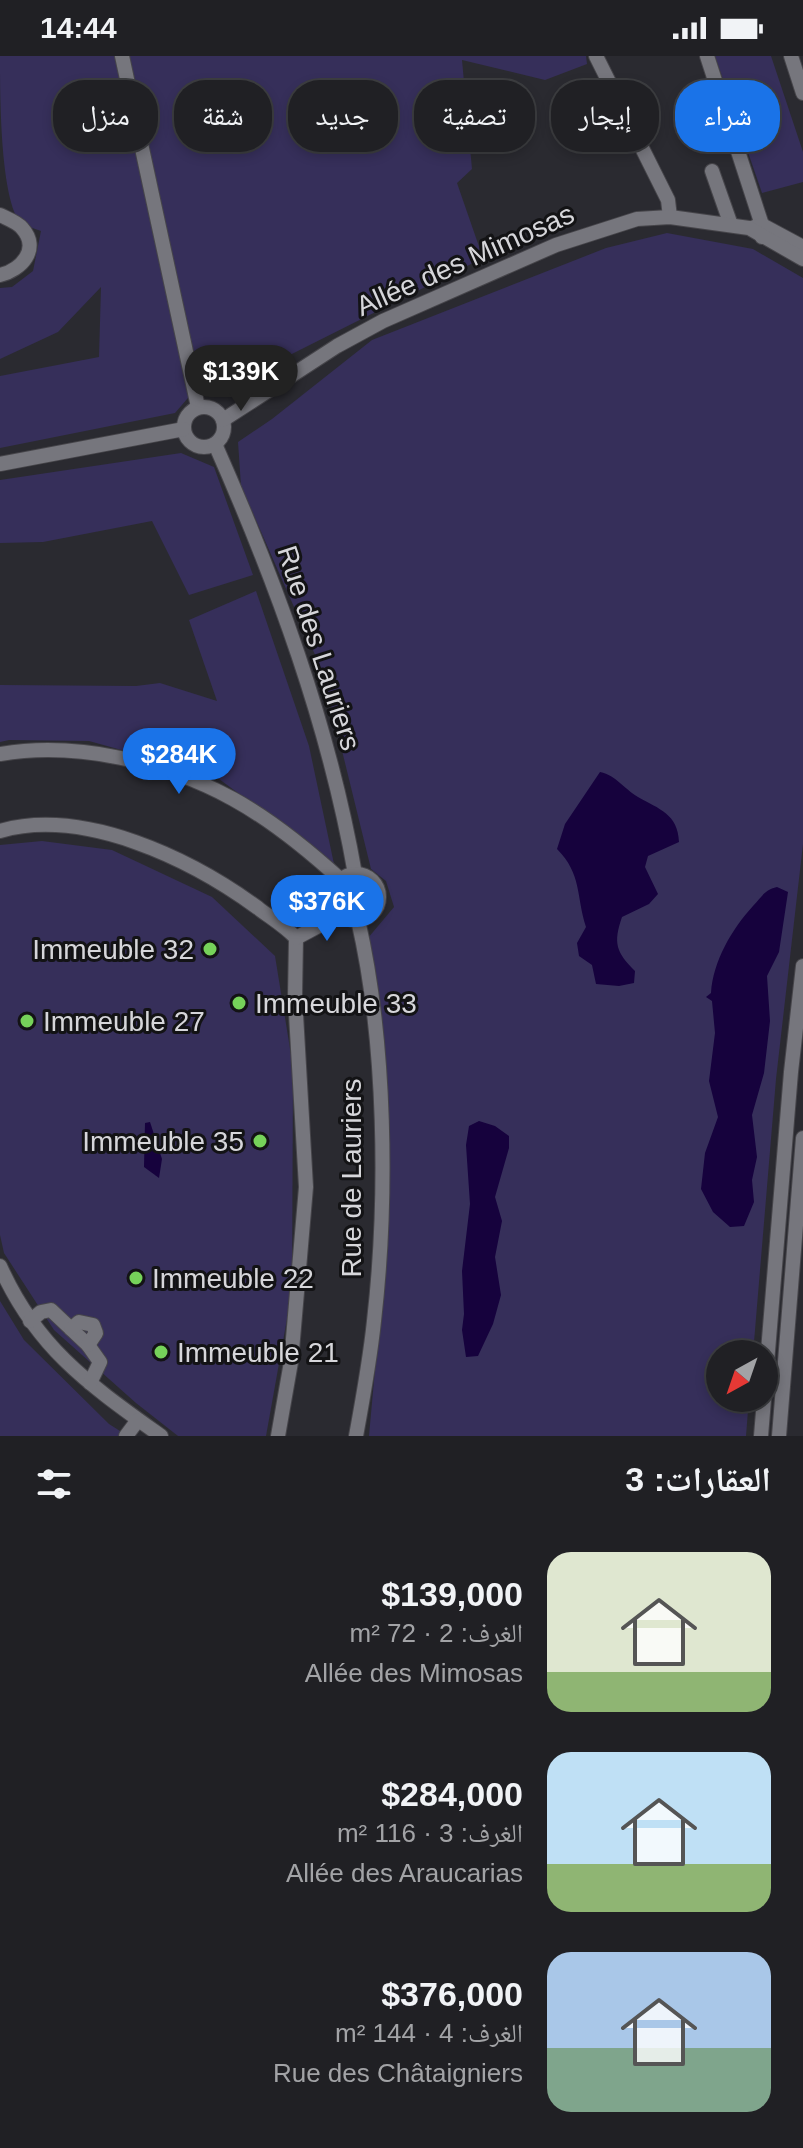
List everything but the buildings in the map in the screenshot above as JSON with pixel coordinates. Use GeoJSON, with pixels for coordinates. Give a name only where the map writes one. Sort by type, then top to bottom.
{"type":"FeatureCollection","features":[{"type":"Feature","properties":{"kind":"street"},"geometry":{"type":"LineString","coordinates":[[122,56],[198,407]]}},
{"type":"Feature","properties":{"kind":"street"},"geometry":{"type":"LineString","coordinates":[[596,56],[668,200],[670,217]]}},
{"type":"Feature","properties":{"kind":"street"},"geometry":{"type":"LineString","coordinates":[[707,56],[758,230]]}},
{"type":"Feature","properties":{"kind":"street"},"geometry":{"type":"LineString","coordinates":[[791,56],[803,93]]}},
{"type":"Feature","properties":{"kind":"street"},"geometry":{"type":"LineString","coordinates":[[712,171],[731,225]]}},
{"type":"Feature","properties":{"kind":"street"},"geometry":{"type":"LineString","coordinates":[[0,215],[24,229],[29,245],[26,259],[19,268],[0,275]]}},
{"type":"Feature","properties":{"kind":"street","name":"Allée des Mimosas"},"geometry":{"type":"LineString","coordinates":[[223,420],[324,354],[383,321],[556,245],[637,219],[670,217],[731,225],[758,230],[803,247]]}},
{"type":"Feature","properties":{"kind":"street","name":"Allée des Mimosas"},"geometry":{"type":"LineString","coordinates":[[758,230],[803,259]]}},
{"type":"Feature","properties":{"kind":"street"},"geometry":{"type":"LineString","coordinates":[[198,407],[215,409],[223,420],[224,432],[215,444],[208,447],[196,445],[187,438],[184,429],[187,415],[198,407]]}},
{"type":"Feature","properties":{"kind":"street"},"geometry":{"type":"LineString","coordinates":[[0,464],[184,429]]}},
{"type":"Feature","properties":{"kind":"street","name":"Rue des Lauriers"},"geometry":{"type":"LineString","coordinates":[[215,444],[248,519],[317,711],[349,838],[348,877]]}},
{"type":"Feature","properties":{"kind":"street"},"geometry":{"type":"LineString","coordinates":[[0,754],[42,750],[90,753],[178,775],[224,794],[348,877],[372,880],[379,897],[372,914],[358,920],[341,914],[333,898],[335,888],[348,877]]}},
{"type":"Feature","properties":{"kind":"street"},"geometry":{"type":"LineString","coordinates":[[0,831],[20,827],[70,828],[129,840],[218,881],[282,924],[296,938],[295,997],[306,1187],[291,1362],[278,1436]]}},
{"type":"Feature","properties":{"kind":"street"},"geometry":{"type":"LineString","coordinates":[[296,938],[341,914]]}},
{"type":"Feature","properties":{"kind":"street","name":"Rue de Lauriers"},"geometry":{"type":"LineString","coordinates":[[356,1436],[375,1311],[382,1171],[373,1015],[358,920]]}},
{"type":"Feature","properties":{"kind":"street"},"geometry":{"type":"LineString","coordinates":[[761,1436],[791,1072],[803,966]]}},
{"type":"Feature","properties":{"kind":"street"},"geometry":{"type":"LineString","coordinates":[[779,1436],[803,1138]]}},
{"type":"Feature","properties":{"kind":"street"},"geometry":{"type":"LineString","coordinates":[[0,1266],[19,1306],[61,1358],[161,1436]]}},
{"type":"Feature","properties":{"kind":"street"},"geometry":{"type":"LineString","coordinates":[[30,1321],[41,1312],[51,1310],[71,1329],[84,1321],[93,1325],[96,1333],[88,1345],[100,1362],[90,1383]]}},
{"type":"Feature","properties":{"kind":"street"},"geometry":{"type":"LineString","coordinates":[[126,1436],[138,1420]]}},
{"type":"Feature","properties":{"kind":"shaded area"},"geometry":{"type":"Polygon","coordinates":[[[0,56],[586,56],[587,64],[545,80],[462,60],[464,80],[414,80],[414,152],[470,152],[472,169],[457,183],[483,258],[222,389],[200,384],[175,413],[0,448],[0,376],[99,357],[101,287],[58,332],[0,359],[0,288],[12,287],[33,271],[41,231],[19,221],[13,207],[2,142],[0,56]]]}},
{"type":"Feature","properties":{"kind":"shaded area"},"geometry":{"type":"Polygon","coordinates":[[[715,56],[771,56],[779,80],[723,80],[715,56]]]}},
{"type":"Feature","properties":{"kind":"shaded area"},"geometry":{"type":"Polygon","coordinates":[[[780,83],[803,152],[803,182],[762,193],[748,152],[780,152],[780,83]]]}},
{"type":"Feature","properties":{"kind":"shaded area"},"geometry":{"type":"Polygon","coordinates":[[[667,233],[753,249],[803,278],[803,844],[776,1079],[754,1340],[706,1340],[706,1412],[748,1412],[746,1436],[369,1436],[386,1247],[368,938],[394,907],[386,881],[371,869],[323,673],[241,486],[238,442],[372,340],[606,248],[667,233]]]}},
{"type":"Feature","properties":{"kind":"shaded area"},"geometry":{"type":"Polygon","coordinates":[[[181,453],[214,467],[253,575],[189,595],[152,521],[43,542],[0,543],[0,480],[181,453]]]}},
{"type":"Feature","properties":{"kind":"shaded area"},"geometry":{"type":"Polygon","coordinates":[[[256,591],[309,746],[334,864],[215,776],[89,741],[0,742],[0,685],[136,686],[160,683],[217,701],[189,620],[256,591]]]}},
{"type":"Feature","properties":{"kind":"shaded area"},"geometry":{"type":"Polygon","coordinates":[[[600,772],[611,776],[666,814],[675,825],[679,842],[648,856],[645,867],[658,894],[649,904],[622,917],[618,947],[635,971],[634,983],[619,986],[596,984],[592,965],[579,956],[577,943],[586,927],[575,876],[557,849],[565,824],[600,772]]]}},
{"type":"Feature","properties":{"kind":"shaded area"},"geometry":{"type":"Polygon","coordinates":[[[42,841],[112,850],[212,897],[275,956],[293,1067],[292,1291],[266,1436],[178,1436],[54,1330],[4,1253],[0,1235],[0,845],[42,841]]]}},
{"type":"Feature","properties":{"kind":"shaded area"},"geometry":{"type":"Polygon","coordinates":[[[777,887],[788,892],[779,952],[767,976],[770,1021],[764,1073],[752,1115],[757,1157],[752,1180],[754,1202],[744,1226],[730,1227],[713,1212],[701,1189],[705,1153],[718,1117],[709,1081],[715,1033],[712,1001],[706,997],[711,993],[715,969],[731,935],[764,894],[777,887]]]}},
{"type":"Feature","properties":{"kind":"shaded area"},"geometry":{"type":"Polygon","coordinates":[[[479,1121],[495,1126],[509,1136],[509,1148],[495,1197],[502,1221],[495,1257],[501,1295],[493,1324],[478,1356],[466,1357],[462,1330],[462,1271],[470,1204],[466,1145],[469,1126],[479,1121]]]}},
{"type":"Feature","properties":{"kind":"shaded area"},"geometry":{"type":"Polygon","coordinates":[[[150,1122],[162,1159],[159,1178],[144,1167],[145,1123],[150,1122]]]}},
{"type":"Feature","properties":{"kind":"shaded area"},"geometry":{"type":"Polygon","coordinates":[[[0,1301],[24,1340],[109,1424],[128,1436],[0,1436],[0,1301]]]}},
{"type":"Feature","properties":{"kind":"place","name":"Immeuble 32"},"geometry":{"type":"Point","coordinates":[210,949]}},
{"type":"Feature","properties":{"kind":"place","name":"Immeuble 33"},"geometry":{"type":"Point","coordinates":[239,1003]}},
{"type":"Feature","properties":{"kind":"place","name":"Immeuble 27"},"geometry":{"type":"Point","coordinates":[27,1021]}},
{"type":"Feature","properties":{"kind":"place","name":"Immeuble 35"},"geometry":{"type":"Point","coordinates":[260,1141]}},
{"type":"Feature","properties":{"kind":"place","name":"Immeuble 22"},"geometry":{"type":"Point","coordinates":[136,1278]}},
{"type":"Feature","properties":{"kind":"place","name":"Immeuble 21"},"geometry":{"type":"Point","coordinates":[161,1352]}}]}
